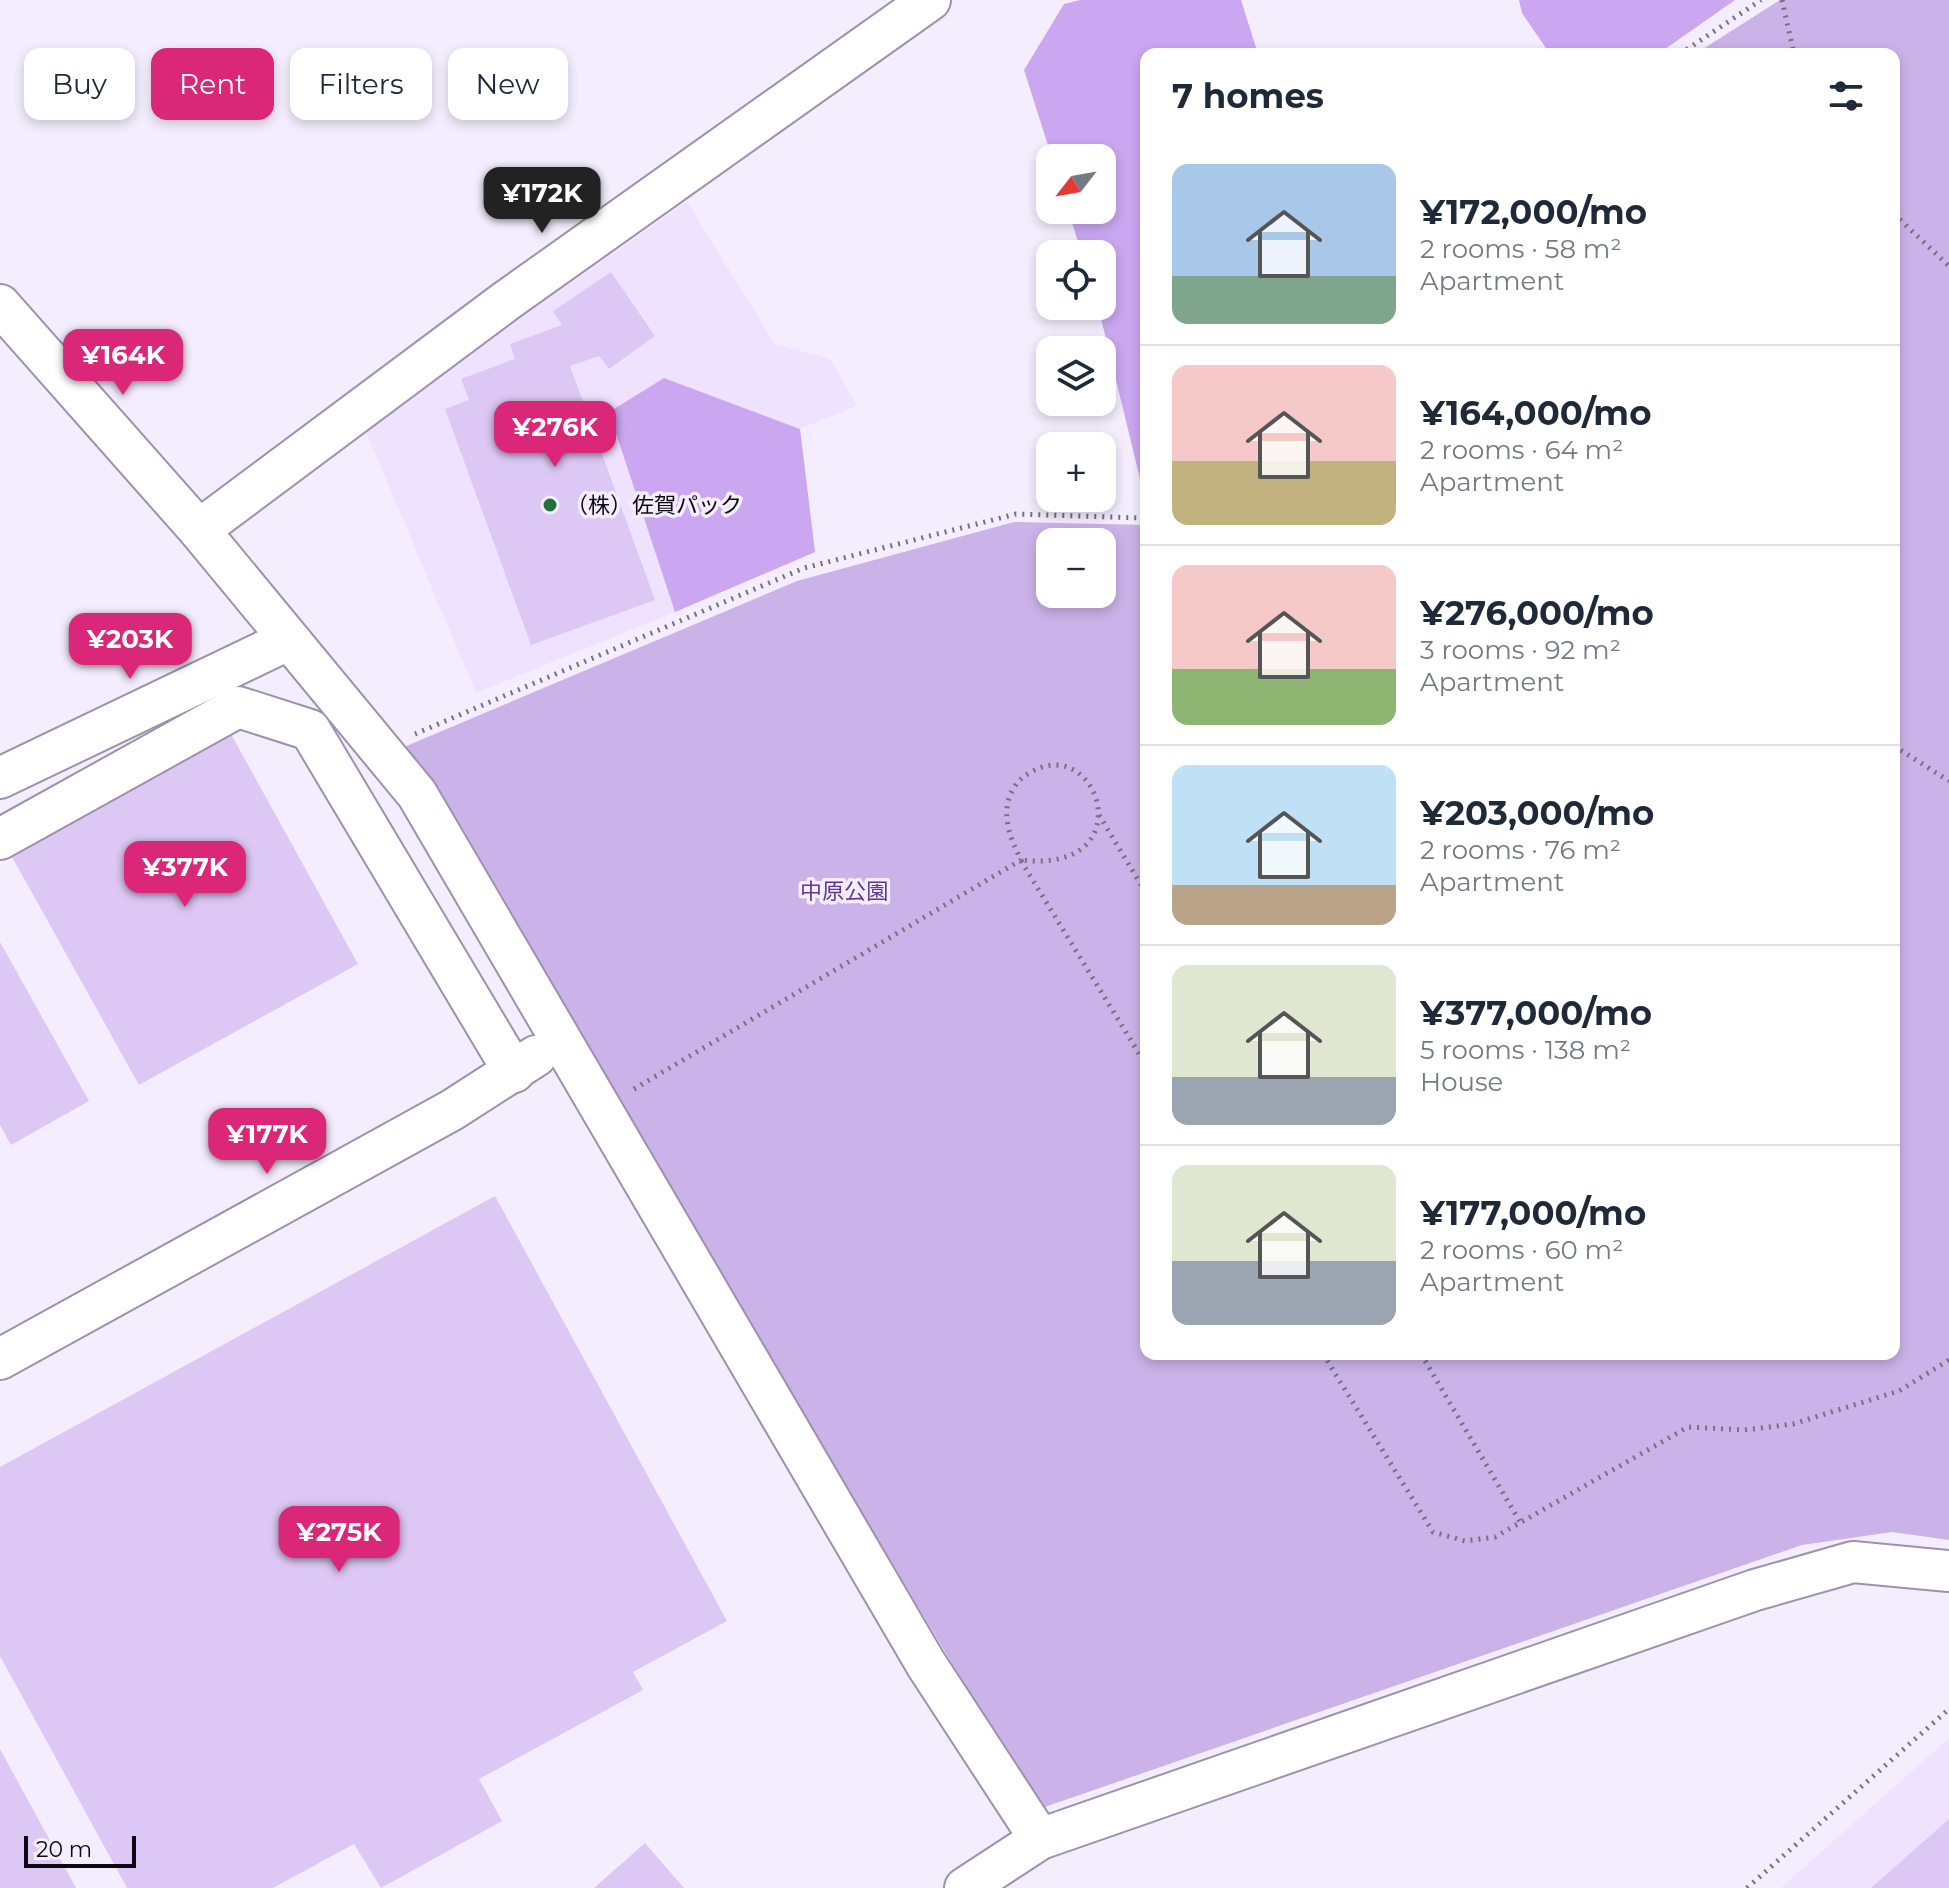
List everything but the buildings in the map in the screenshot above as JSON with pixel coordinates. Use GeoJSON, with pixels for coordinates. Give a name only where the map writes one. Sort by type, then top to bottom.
{"type":"FeatureCollection","features":[{"type":"Feature","properties":{"kind":"street"},"geometry":{"type":"LineString","coordinates":[[199,530],[506,301],[930,0]]}},
{"type":"Feature","properties":{"kind":"street"},"geometry":{"type":"LineString","coordinates":[[0,305],[199,530],[417,794],[562,1037],[926,1664],[1040,1839]]}},
{"type":"Feature","properties":{"kind":"street"},"geometry":{"type":"LineString","coordinates":[[0,778],[288,640]]}},
{"type":"Feature","properties":{"kind":"street"},"geometry":{"type":"LineString","coordinates":[[0,839],[238,707],[310,730],[514,1072]]}},
{"type":"Feature","properties":{"kind":"street"},"geometry":{"type":"LineString","coordinates":[[0,1359],[452,1110],[514,1072],[562,1037]]}},
{"type":"Feature","properties":{"kind":"street"},"geometry":{"type":"LineString","coordinates":[[965,1888],[1040,1839],[1755,1590],[1853,1562],[1949,1571]]}},
{"type":"Feature","properties":{"kind":"path"},"geometry":{"type":"LineString","coordinates":[[1689,48],[1761,0]]}},
{"type":"Feature","properties":{"kind":"path"},"geometry":{"type":"LineString","coordinates":[[1782,0],[1793,48]]}},
{"type":"Feature","properties":{"kind":"path"},"geometry":{"type":"LineString","coordinates":[[1900,220],[1949,266]]}},
{"type":"Feature","properties":{"kind":"path"},"geometry":{"type":"LineString","coordinates":[[381,749],[804,568],[1016,514],[1140,518]]}},
{"type":"Feature","properties":{"kind":"path"},"geometry":{"type":"LineString","coordinates":[[1900,750],[1949,781]]}},
{"type":"Feature","properties":{"kind":"path"},"geometry":{"type":"LineString","coordinates":[[602,1108],[1021,860],[1047,863],[1067,859],[1097,833],[1099,815],[1096,793],[1082,775],[1064,765],[1042,766],[1019,779],[1006,799],[1008,834],[1021,860],[1140,1055]]}},
{"type":"Feature","properties":{"kind":"path"},"geometry":{"type":"LineString","coordinates":[[1099,815],[1140,883]]}},
{"type":"Feature","properties":{"kind":"path"},"geometry":{"type":"LineString","coordinates":[[1327,1360],[1433,1532],[1465,1541],[1495,1537],[1688,1427],[1744,1430],[1793,1424],[1848,1410],[1899,1391],[1949,1360]]}},
{"type":"Feature","properties":{"kind":"path"},"geometry":{"type":"LineString","coordinates":[[1425,1360],[1520,1522]]}},
{"type":"Feature","properties":{"kind":"path"},"geometry":{"type":"LineString","coordinates":[[1747,1888],[1949,1709]]}},
{"type":"Feature","properties":{"kind":"shaded area"},"geometry":{"type":"Polygon","coordinates":[[[1080,0],[1241,0],[1256,48],[1140,48],[1140,479],[1116,380],[1116,336],[1105,336],[1101,320],[1116,320],[1116,240],[1078,240],[1072,224],[1116,224],[1116,144],[1048,144],[1024,70],[1064,4],[1080,0]]]}},
{"type":"Feature","properties":{"kind":"shaded area"},"geometry":{"type":"Polygon","coordinates":[[[1519,0],[1735,0],[1667,48],[1546,48],[1522,13],[1519,0]]]}},
{"type":"Feature","properties":{"kind":"shaded area"},"geometry":{"type":"Polygon","coordinates":[[[687,202],[775,344],[830,359],[857,406],[800,429],[664,378],[610,411],[675,612],[476,693],[364,427],[687,202]]]}},
{"type":"Feature","properties":{"kind":"shaded area"},"geometry":{"type":"Polygon","coordinates":[[[664,378],[800,429],[815,552],[675,612],[609,412],[664,378]]]}},
{"type":"Feature","properties":{"kind":"shaded area"},"geometry":{"type":"Polygon","coordinates":[[[1949,1738],[1949,1888],[1781,1888],[1949,1738]]]}},
{"type":"Feature","properties":{"kind":"green space","name":"中原公園"},"geometry":{"type":"Polygon","coordinates":[[[1780,0],[1949,0],[1949,1540],[1892,1532],[1802,1545],[1039,1809],[404,747],[797,581],[1014,522],[1140,525],[1140,1360],[1900,1360],[1900,48],[1704,48],[1780,0]]]}},
{"type":"Feature","properties":{"kind":"place","name":"（株）佐賀パック"},"geometry":{"type":"Point","coordinates":[550,505]}}]}
